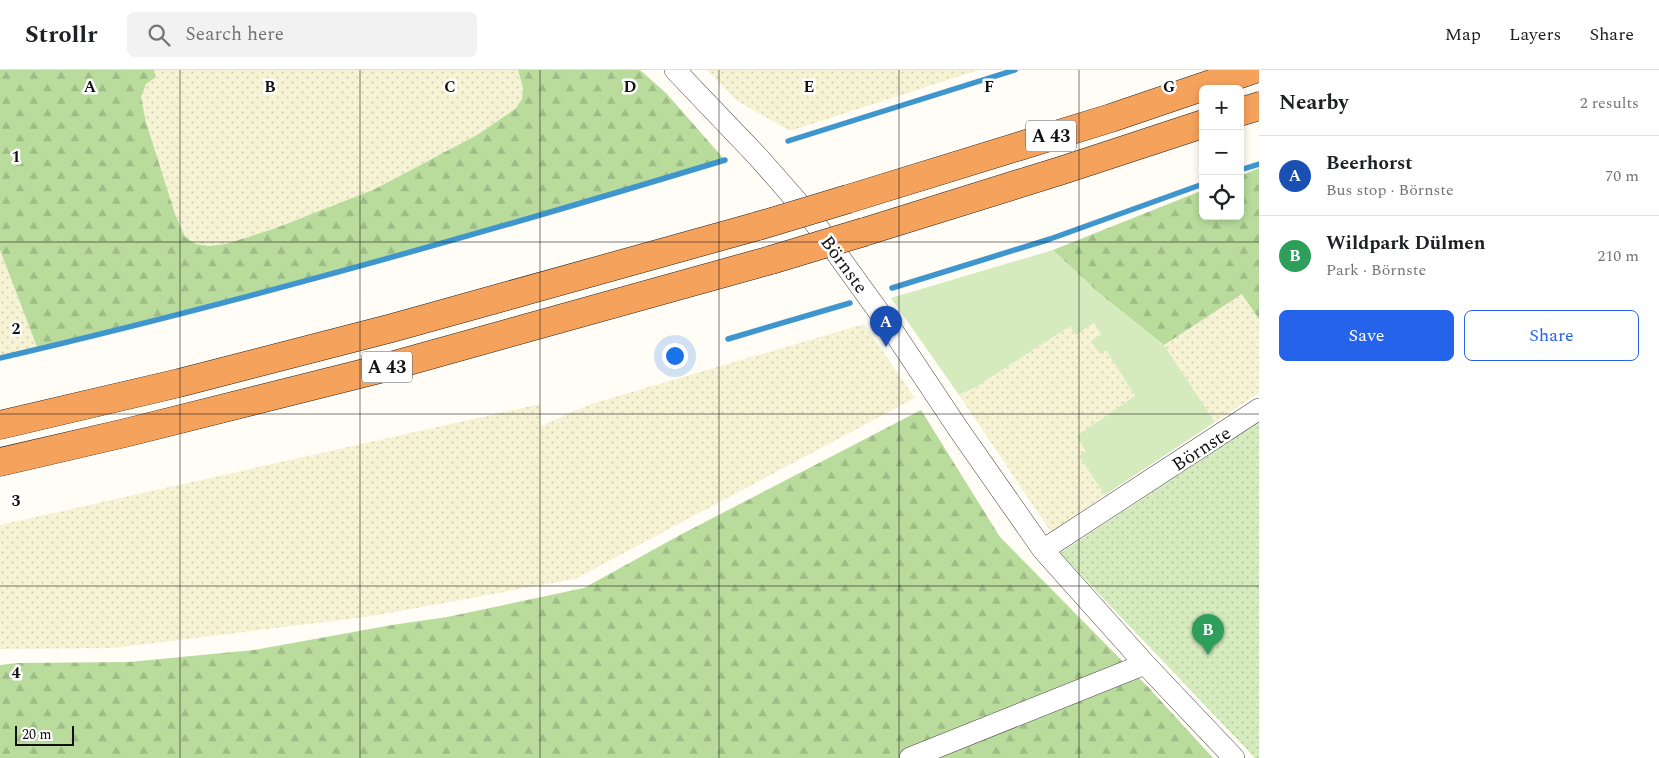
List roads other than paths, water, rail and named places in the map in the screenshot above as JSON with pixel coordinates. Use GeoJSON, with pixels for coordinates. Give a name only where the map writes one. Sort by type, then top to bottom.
{"type":"FeatureCollection","features":[{"type":"Feature","properties":{"kind":"highway","name":"A 43"},"geometry":{"type":"LineString","coordinates":[[0,425],[180,383],[392,328],[758,226],[1111,118],[1252,70]]}},
{"type":"Feature","properties":{"kind":"highway"},"geometry":{"type":"LineString","coordinates":[[1244,111],[1259,106]]}},
{"type":"Feature","properties":{"kind":"highway","name":"A 43"},"geometry":{"type":"LineString","coordinates":[[0,462],[125,433],[380,369],[771,260],[1063,170],[1199,125]]}},
{"type":"Feature","properties":{"kind":"street","name":"Börnste"},"geometry":{"type":"LineString","coordinates":[[675,70],[759,158],[809,215],[897,337],[1043,550],[1145,664],[1234,758]]}},
{"type":"Feature","properties":{"kind":"street","name":"Börnste"},"geometry":{"type":"LineString","coordinates":[[1043,550],[1259,410]]}},
{"type":"Feature","properties":{"kind":"street"},"geometry":{"type":"LineString","coordinates":[[910,758],[1145,664]]}},
{"type":"Feature","properties":{"kind":"waterway"},"geometry":{"type":"LineString","coordinates":[[788,141],[1015,70]]}},
{"type":"Feature","properties":{"kind":"waterway"},"geometry":{"type":"LineString","coordinates":[[0,358],[273,290],[545,214],[725,160]]}},
{"type":"Feature","properties":{"kind":"waterway"},"geometry":{"type":"LineString","coordinates":[[1244,169],[1259,164]]}},
{"type":"Feature","properties":{"kind":"waterway"},"geometry":{"type":"LineString","coordinates":[[892,288],[1050,239],[1199,185]]}},
{"type":"Feature","properties":{"kind":"waterway"},"geometry":{"type":"LineString","coordinates":[[728,339],[850,303]]}},
{"type":"Feature","properties":{"kind":"place","name":"Beerhorst"},"geometry":{"type":"Point","coordinates":[886,347]}},
{"type":"Feature","properties":{"kind":"place","name":"Wildpark Dülmen"},"geometry":{"type":"Point","coordinates":[1208,655]}}]}
